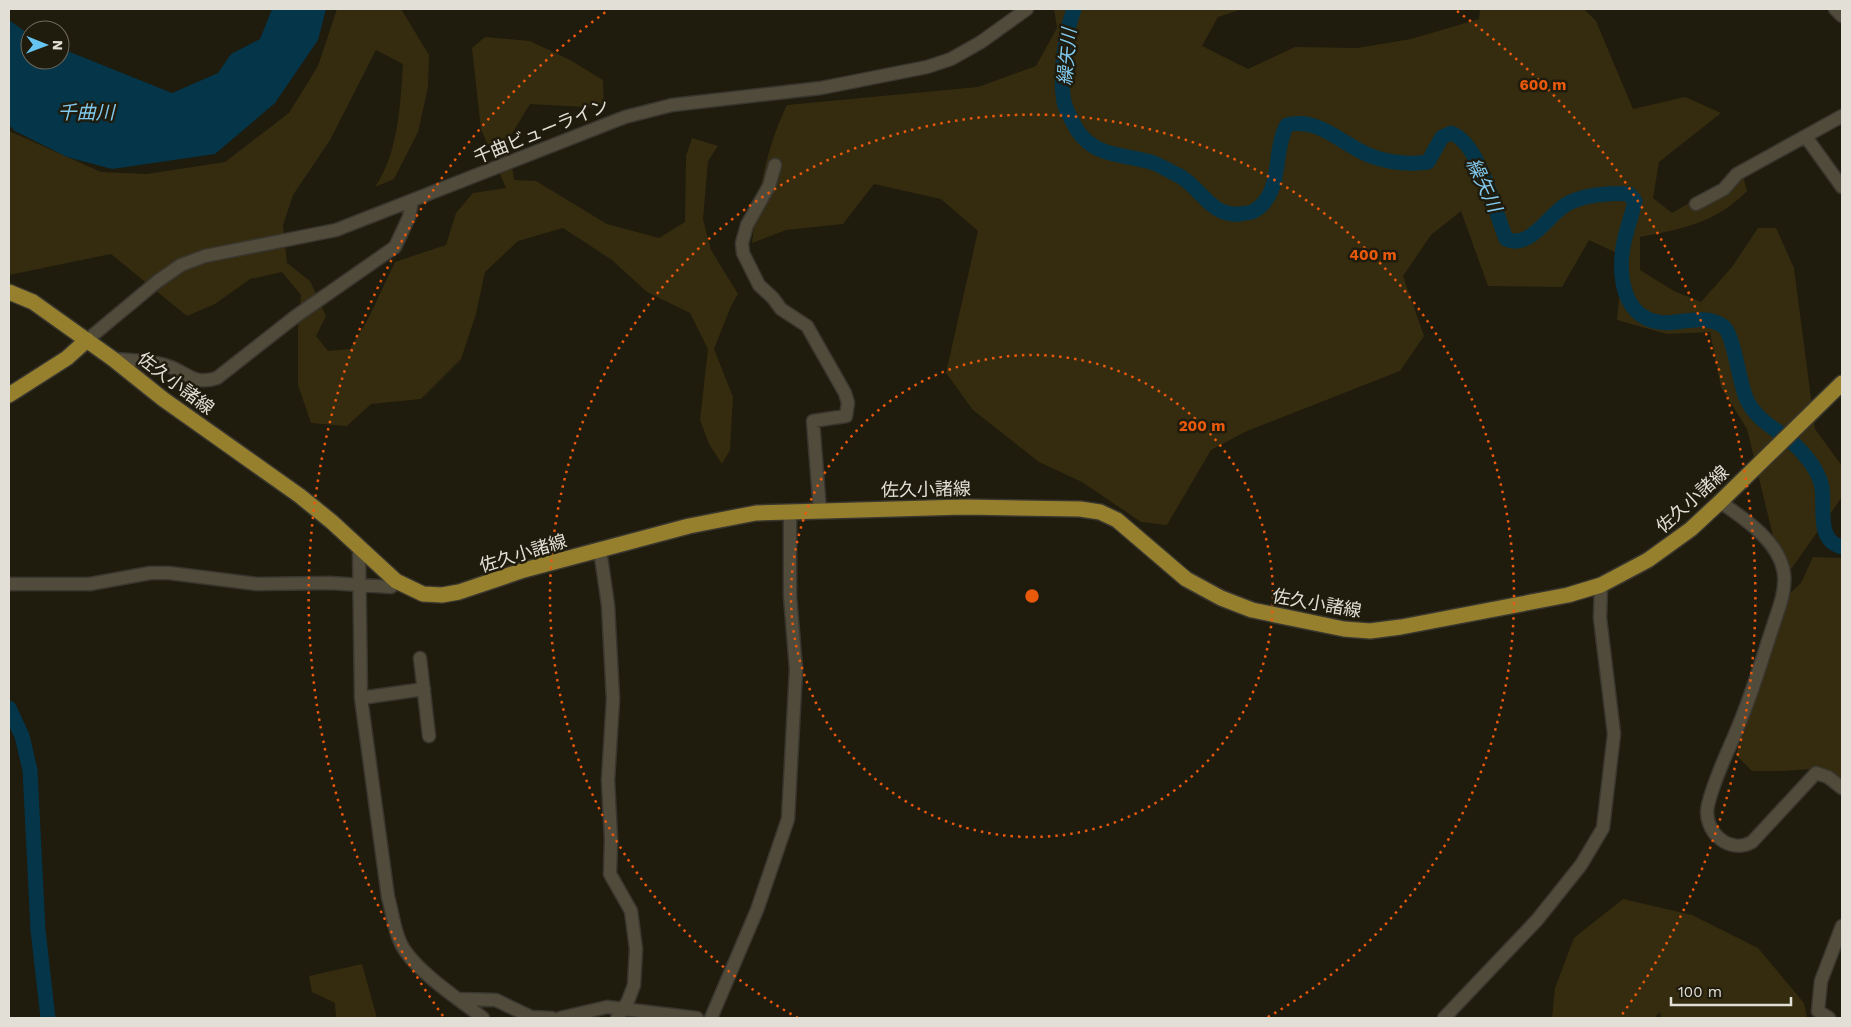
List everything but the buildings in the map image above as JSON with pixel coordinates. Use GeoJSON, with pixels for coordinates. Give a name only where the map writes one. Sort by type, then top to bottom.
{"type":"FeatureCollection","features":[{"type":"Feature","properties":{"kind":"main road","name":"佐久小諸線"},"geometry":{"type":"LineString","coordinates":[[9,292],[33,302],[113,359],[163,399],[300,496],[332,522],[359,549],[396,581],[423,594],[442,595],[600,550],[727,517],[756,512],[964,507],[1080,509],[1100,512],[1117,520],[1186,579],[1221,598],[1252,610],[1344,629],[1370,630],[1402,627],[1555,598],[1601,585],[1648,560],[1691,529],[1842,383]]}},
{"type":"Feature","properties":{"kind":"main road"},"geometry":{"type":"LineString","coordinates":[[9,395],[67,358],[87,340]]}},
{"type":"Feature","properties":{"kind":"street","name":"千曲ビューライン"},"geometry":{"type":"LineString","coordinates":[[87,340],[158,281],[181,265],[205,256],[236,248],[336,230],[625,117],[672,105],[821,88],[927,67],[950,59],[982,42],[1027,9]]}},
{"type":"Feature","properties":{"kind":"street"},"geometry":{"type":"LineString","coordinates":[[1835,9],[1842,16]]}},
{"type":"Feature","properties":{"kind":"street"},"geometry":{"type":"LineString","coordinates":[[1696,204],[1724,189],[1737,174],[1806,138],[1842,116]]}},
{"type":"Feature","properties":{"kind":"street"},"geometry":{"type":"LineString","coordinates":[[1806,138],[1842,187]]}},
{"type":"Feature","properties":{"kind":"street"},"geometry":{"type":"LineString","coordinates":[[775,165],[769,186],[747,226],[742,243],[743,253],[758,285],[773,298],[781,309],[807,326],[845,393],[848,404],[846,416],[812,421],[820,511]]}},
{"type":"Feature","properties":{"kind":"street"},"geometry":{"type":"LineString","coordinates":[[113,359],[167,365],[193,379],[205,382],[217,378],[296,316],[395,247],[409,217],[412,201]]}},
{"type":"Feature","properties":{"kind":"street"},"geometry":{"type":"LineString","coordinates":[[1720,502],[1748,520],[1765,539],[1781,562],[1784,587],[1742,716],[1711,794],[1708,818],[1711,829],[1720,839],[1731,846],[1744,847],[1752,842],[1816,773],[1828,777],[1842,788]]}},
{"type":"Feature","properties":{"kind":"street"},"geometry":{"type":"LineString","coordinates":[[712,1018],[757,910],[788,820],[796,669],[790,596],[790,512]]}},
{"type":"Feature","properties":{"kind":"street"},"geometry":{"type":"LineString","coordinates":[[359,549],[361,698],[388,897],[393,920],[405,952],[483,1018]]}},
{"type":"Feature","properties":{"kind":"street"},"geometry":{"type":"LineString","coordinates":[[600,550],[608,605],[612,699],[608,780],[611,839],[610,874],[630,910],[636,949],[634,985],[620,1013]]}},
{"type":"Feature","properties":{"kind":"street"},"geometry":{"type":"LineString","coordinates":[[9,584],[90,584],[150,573],[169,573],[257,584],[330,583],[391,587],[396,581]]}},
{"type":"Feature","properties":{"kind":"street"},"geometry":{"type":"LineString","coordinates":[[1444,1018],[1537,920],[1581,865],[1603,828],[1614,734],[1600,618],[1601,585]]}},
{"type":"Feature","properties":{"kind":"street"},"geometry":{"type":"LineString","coordinates":[[420,658],[429,736]]}},
{"type":"Feature","properties":{"kind":"street"},"geometry":{"type":"LineString","coordinates":[[361,698],[424,689]]}},
{"type":"Feature","properties":{"kind":"street"},"geometry":{"type":"LineString","coordinates":[[1829,1018],[1818,1011],[1821,981],[1842,926]]}},
{"type":"Feature","properties":{"kind":"street"},"geometry":{"type":"LineString","coordinates":[[459,999],[496,1000],[531,1016],[552,1018]]}},
{"type":"Feature","properties":{"kind":"street"},"geometry":{"type":"LineString","coordinates":[[560,1018],[594,1009],[620,1013],[697,1018]]}},
{"type":"Feature","properties":{"kind":"shaded area"},"geometry":{"type":"Polygon","coordinates":[[[337,9],[401,9],[429,55],[428,87],[418,132],[394,179],[375,187],[383,173],[394,143],[403,64],[376,50],[330,140],[293,195],[283,225],[287,263],[310,281],[326,316],[316,336],[328,351],[350,349],[368,319],[395,262],[446,245],[456,213],[473,193],[506,188],[481,129],[472,48],[485,37],[530,41],[570,60],[603,80],[604,108],[530,104],[508,140],[514,180],[536,181],[607,224],[659,238],[685,222],[686,156],[692,138],[718,146],[708,161],[703,219],[711,250],[738,294],[731,306],[714,349],[733,397],[730,450],[722,464],[709,444],[700,420],[708,349],[690,313],[647,292],[612,260],[563,228],[518,241],[485,272],[476,314],[461,359],[421,399],[371,404],[347,426],[311,423],[298,385],[298,330],[301,295],[282,272],[250,279],[215,304],[187,316],[111,254],[9,275],[9,131],[101,172],[147,174],[225,162],[289,113],[318,66],[337,9]]]}},
{"type":"Feature","properties":{"kind":"shaded area"},"geometry":{"type":"Polygon","coordinates":[[[1054,9],[1242,9],[1218,17],[1202,46],[1248,69],[1295,47],[1357,48],[1411,39],[1479,19],[1480,9],[1584,9],[1596,21],[1633,109],[1685,97],[1721,113],[1659,162],[1653,198],[1672,213],[1742,172],[1747,191],[1723,211],[1711,218],[1670,231],[1640,237],[1640,270],[1674,291],[1701,302],[1732,267],[1758,228],[1776,228],[1794,268],[1815,429],[1842,466],[1842,497],[1789,572],[1775,544],[1747,429],[1721,387],[1710,332],[1667,334],[1617,320],[1623,256],[1589,240],[1562,287],[1488,286],[1461,211],[1431,235],[1403,276],[1424,336],[1400,371],[1247,431],[1211,450],[1167,525],[1141,522],[1082,482],[1039,462],[973,410],[946,373],[978,231],[941,199],[874,184],[843,224],[786,230],[752,243],[757,207],[768,155],[787,105],[978,87],[1036,66],[1057,28],[1054,9]]]}},
{"type":"Feature","properties":{"kind":"shaded area"},"geometry":{"type":"Polygon","coordinates":[[[1813,557],[1842,558],[1842,781],[1824,768],[1752,771],[1736,755],[1788,595],[1801,583],[1813,557]]]}},
{"type":"Feature","properties":{"kind":"shaded area"},"geometry":{"type":"Polygon","coordinates":[[[1623,899],[1692,915],[1758,948],[1804,1003],[1807,1018],[1661,1018],[1660,1012],[1654,1018],[1552,1018],[1555,988],[1574,938],[1623,899]]]}},
{"type":"Feature","properties":{"kind":"shaded area"},"geometry":{"type":"Polygon","coordinates":[[[362,964],[377,1018],[336,1018],[335,1003],[312,992],[309,976],[362,964]]]}},
{"type":"Feature","properties":{"kind":"water","name":"千曲川"},"geometry":{"type":"Polygon","coordinates":[[[272,9],[326,9],[318,40],[275,103],[215,154],[112,169],[67,157],[15,131],[9,125],[9,20],[20,28],[20,70],[70,70],[70,52],[172,93],[218,73],[231,54],[260,39],[272,9]]]}},
{"type":"Feature","properties":{"kind":"waterway","name":"繰矢川"},"geometry":{"type":"LineString","coordinates":[[1074,9],[1066,43],[1062,80],[1064,102],[1077,130],[1084,139],[1101,150],[1151,162],[1178,175],[1221,211],[1230,214],[1249,213],[1263,203],[1270,194],[1274,183],[1280,147],[1287,125],[1299,124],[1320,128],[1371,156],[1392,162],[1406,163],[1428,162],[1442,137],[1451,133],[1461,139],[1470,150],[1485,180],[1506,239],[1514,241],[1523,240],[1530,236],[1565,205],[1572,202],[1596,195],[1629,194],[1635,201],[1622,257],[1622,272],[1628,299],[1635,310],[1646,318],[1659,322],[1707,320],[1724,327],[1728,332],[1734,349],[1746,398],[1757,415],[1795,445],[1812,464],[1822,488],[1825,531],[1828,538],[1834,544],[1842,547]]}},
{"type":"Feature","properties":{"kind":"waterway"},"geometry":{"type":"LineString","coordinates":[[9,708],[22,736],[30,770],[38,930],[48,1018]]}}]}
